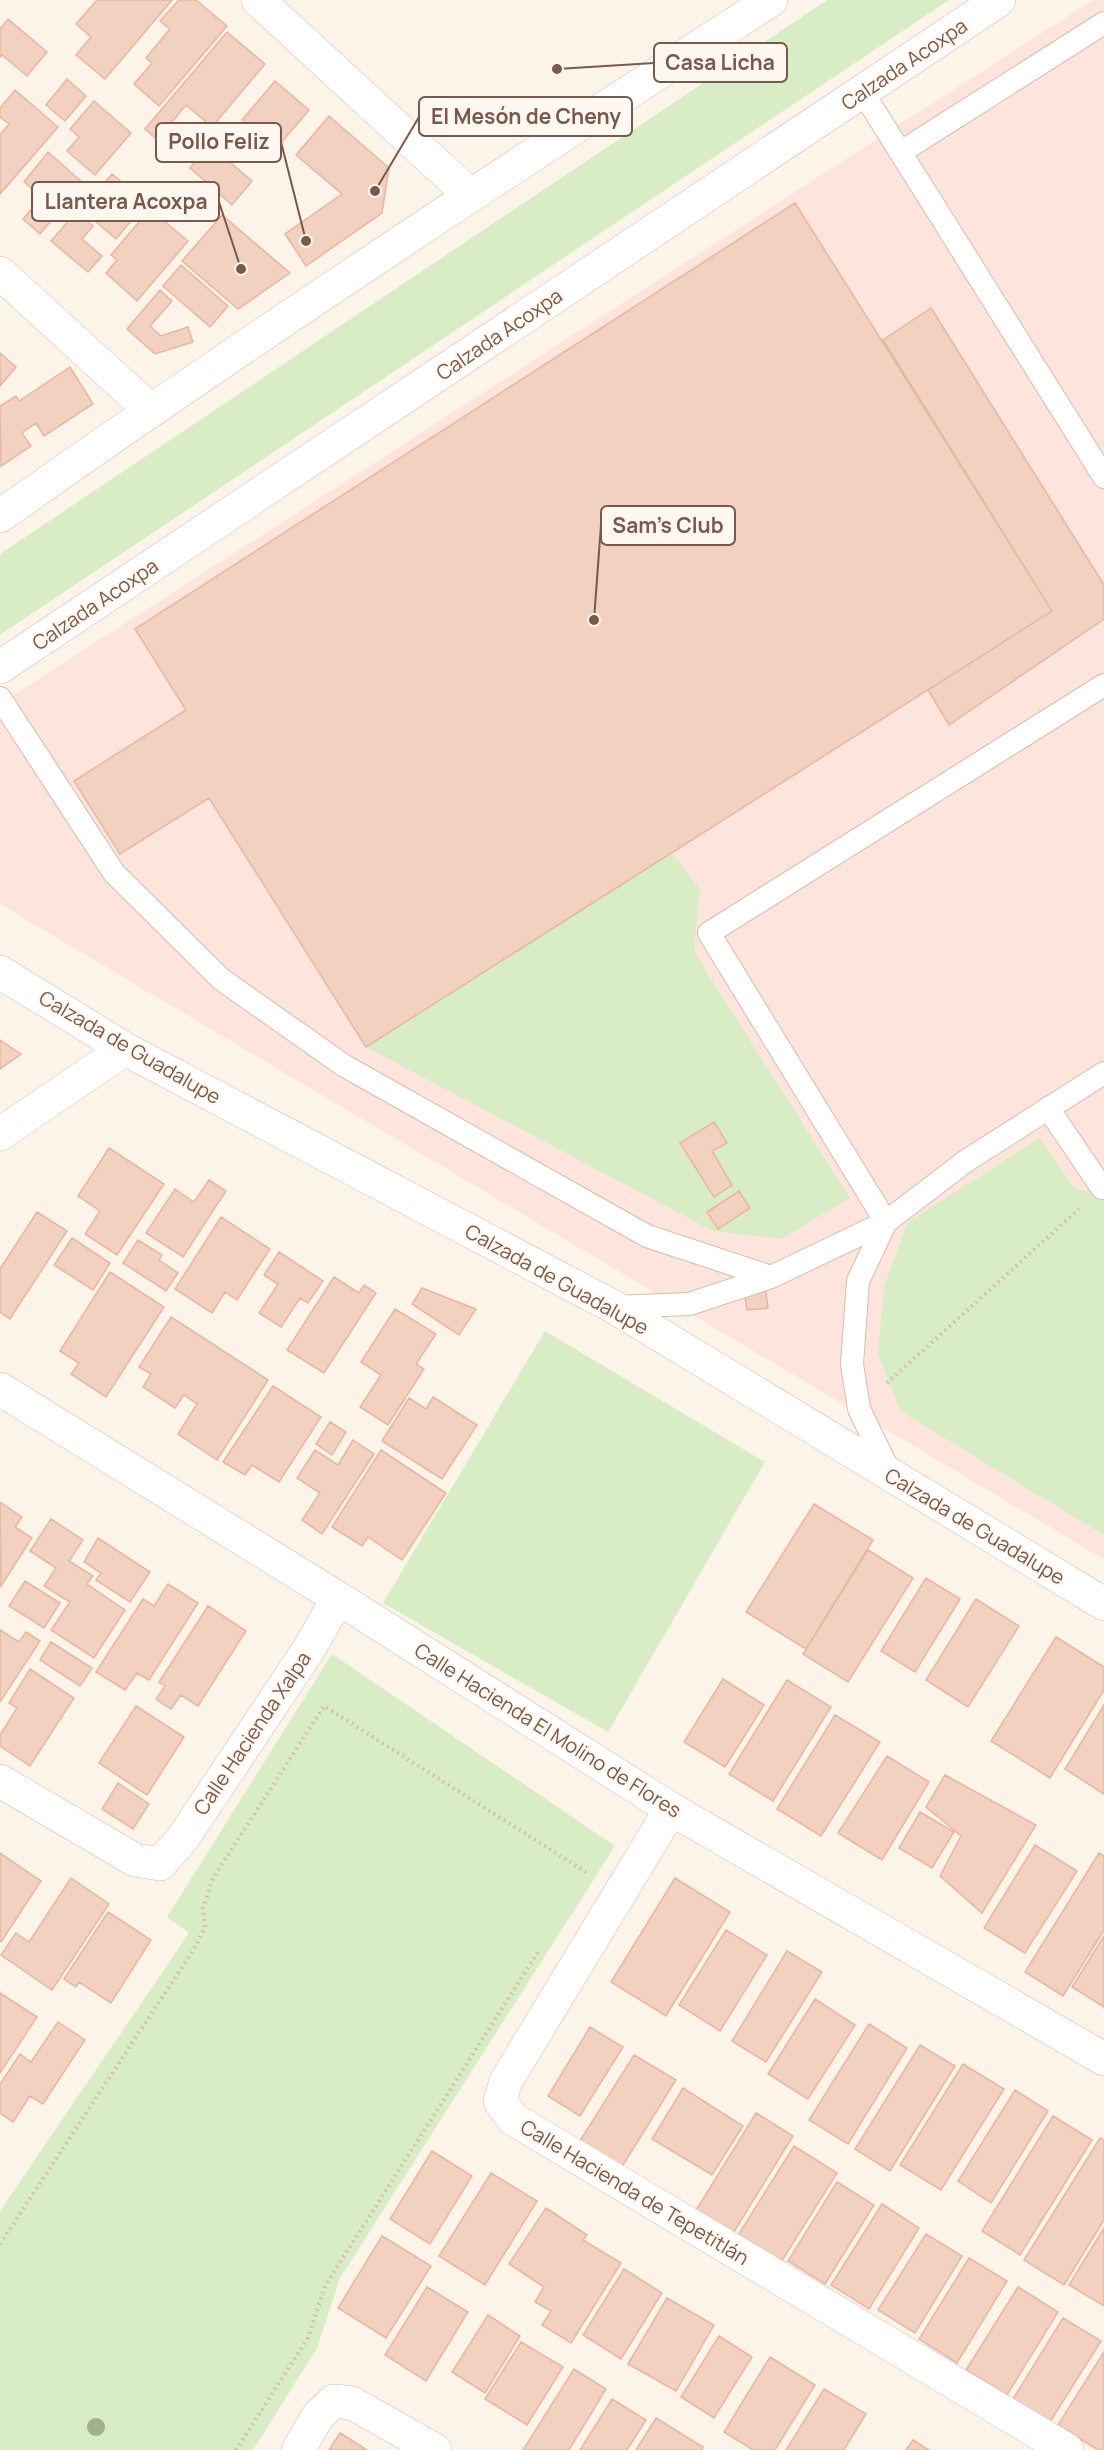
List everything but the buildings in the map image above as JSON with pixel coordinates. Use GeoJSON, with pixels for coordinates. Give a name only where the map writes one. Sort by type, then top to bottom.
{"type":"FeatureCollection","features":[{"type":"Feature","properties":{"kind":"street"},"geometry":{"type":"LineString","coordinates":[[258,0],[470,195]]}},
{"type":"Feature","properties":{"kind":"street"},"geometry":{"type":"LineString","coordinates":[[0,516],[150,410],[470,195],[771,0]]}},
{"type":"Feature","properties":{"kind":"street","name":"Calzada Acoxpa"},"geometry":{"type":"LineString","coordinates":[[0,667],[999,0]]}},
{"type":"Feature","properties":{"kind":"street"},"geometry":{"type":"LineString","coordinates":[[0,273],[150,410]]}},
{"type":"Feature","properties":{"kind":"street","name":"Calzada de Guadalupe"},"geometry":{"type":"LineString","coordinates":[[0,972],[125,1049],[614,1307],[1104,1604]]}},
{"type":"Feature","properties":{"kind":"street"},"geometry":{"type":"LineString","coordinates":[[0,1134],[125,1049]]}},
{"type":"Feature","properties":{"kind":"street","name":"Calle Hacienda El Molino de Flores"},"geometry":{"type":"LineString","coordinates":[[0,1389],[338,1598],[671,1809],[1104,2059]]}},
{"type":"Feature","properties":{"kind":"street","name":"Calle Hacienda Xalpa"},"geometry":{"type":"LineString","coordinates":[[0,1781],[135,1860],[160,1864],[189,1828],[309,1649],[338,1598]]}},
{"type":"Feature","properties":{"kind":"street","name":"Calle Hacienda de Tepetitlán"},"geometry":{"type":"LineString","coordinates":[[671,1809],[506,2081],[500,2101],[513,2119],[1067,2450]]}},
{"type":"Feature","properties":{"kind":"street"},"geometry":{"type":"LineString","coordinates":[[298,2450],[318,2416],[334,2401],[352,2403],[435,2450]]}},
{"type":"Feature","properties":{"kind":"lane"},"geometry":{"type":"LineString","coordinates":[[901,152],[1104,23]]}},
{"type":"Feature","properties":{"kind":"lane"},"geometry":{"type":"LineString","coordinates":[[862,92],[1104,477]]}},
{"type":"Feature","properties":{"kind":"lane"},"geometry":{"type":"LineString","coordinates":[[886,1222],[709,933],[1104,685]]}},
{"type":"Feature","properties":{"kind":"lane"},"geometry":{"type":"LineString","coordinates":[[0,698],[114,873],[220,979],[343,1065],[647,1236],[771,1277]]}},
{"type":"Feature","properties":{"kind":"lane"},"geometry":{"type":"LineString","coordinates":[[614,1307],[689,1304],[771,1277],[886,1222],[966,1161],[1104,1073]]}},
{"type":"Feature","properties":{"kind":"lane"},"geometry":{"type":"LineString","coordinates":[[1048,1108],[1103,1188]]}},
{"type":"Feature","properties":{"kind":"lane"},"geometry":{"type":"LineString","coordinates":[[886,1222],[858,1281],[852,1364],[858,1408],[891,1475]]}},
{"type":"Feature","properties":{"kind":"path"},"geometry":{"type":"LineString","coordinates":[[858,1408],[1103,1188]]}},
{"type":"Feature","properties":{"kind":"path"},"geometry":{"type":"LineString","coordinates":[[0,2244],[194,1949],[205,1927],[203,1908],[213,1878],[324,1706],[588,1873],[582,1883]]}},
{"type":"Feature","properties":{"kind":"path"},"geometry":{"type":"LineString","coordinates":[[236,2450],[308,2338],[325,2286],[543,1943]]}},
{"type":"Feature","properties":{"kind":"shaded area"},"geometry":{"type":"Polygon","coordinates":[[[1093,0],[1104,0],[1104,1559],[0,904],[0,704],[1093,0]]]}},
{"type":"Feature","properties":{"kind":"green space"},"geometry":{"type":"Polygon","coordinates":[[[827,0],[949,0],[0,635],[0,554],[827,0]]]}},
{"type":"Feature","properties":{"kind":"green space"},"geometry":{"type":"Polygon","coordinates":[[[672,853],[700,890],[694,952],[850,1198],[781,1239],[713,1231],[366,1047],[672,853]]]}},
{"type":"Feature","properties":{"kind":"green space"},"geometry":{"type":"Polygon","coordinates":[[[1039,1138],[1076,1190],[1104,1192],[1104,1535],[900,1411],[878,1353],[884,1287],[907,1223],[1039,1138]]]}},
{"type":"Feature","properties":{"kind":"green space"},"geometry":{"type":"Polygon","coordinates":[[[545,1331],[765,1462],[608,1732],[383,1603],[545,1331]]]}},
{"type":"Feature","properties":{"kind":"green space"},"geometry":{"type":"Polygon","coordinates":[[[332,1654],[615,1846],[340,2278],[317,2348],[253,2450],[0,2450],[0,2211],[189,1933],[167,1917],[332,1654]]]}},
{"type":"Feature","properties":{"kind":"place","name":"Casa Licha"},"geometry":{"type":"Point","coordinates":[557,69]}},
{"type":"Feature","properties":{"kind":"place","name":"El Mesón de Cheny"},"geometry":{"type":"Point","coordinates":[375,191]}},
{"type":"Feature","properties":{"kind":"place","name":"Pollo Feliz"},"geometry":{"type":"Point","coordinates":[306,241]}},
{"type":"Feature","properties":{"kind":"place","name":"Llantera Acoxpa"},"geometry":{"type":"Point","coordinates":[241,269]}},
{"type":"Feature","properties":{"kind":"place","name":"Sam's Club"},"geometry":{"type":"Point","coordinates":[594,620]}}]}
